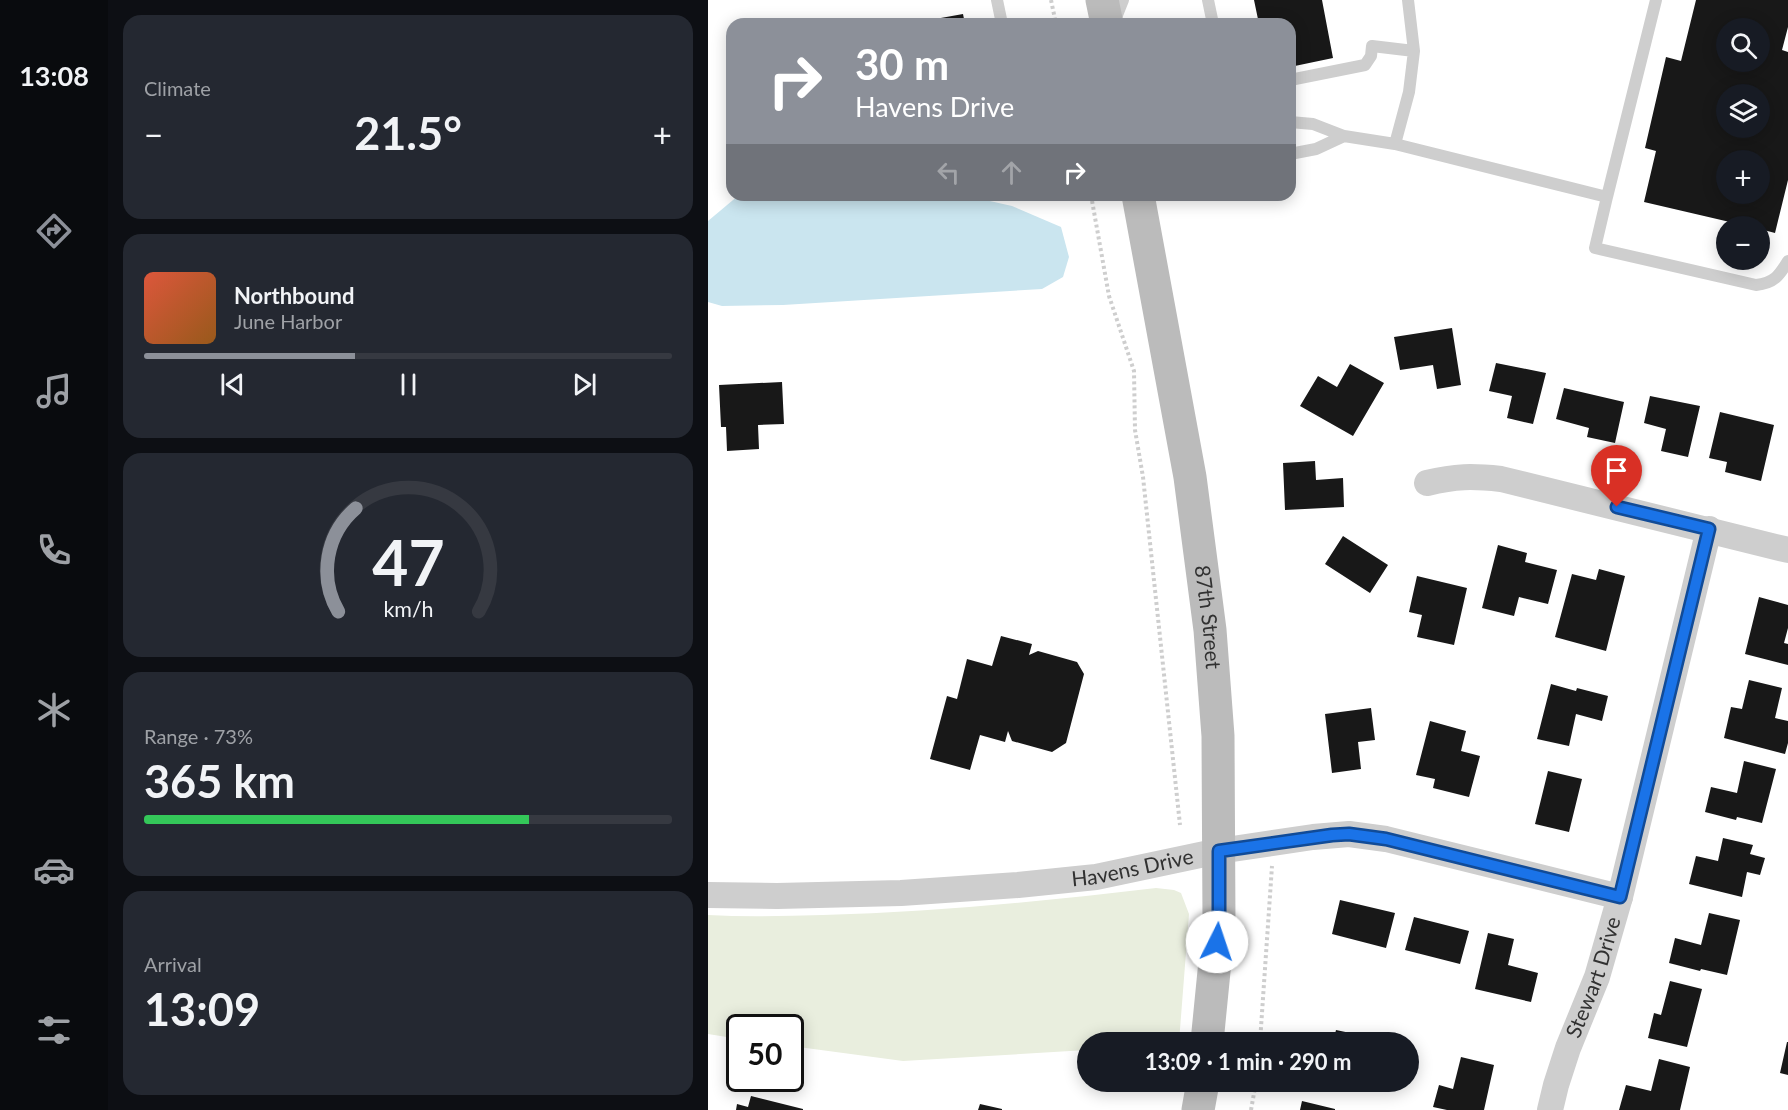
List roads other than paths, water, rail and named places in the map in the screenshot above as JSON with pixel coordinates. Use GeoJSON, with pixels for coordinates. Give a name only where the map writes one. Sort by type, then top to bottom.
{"type":"FeatureCollection","features":[{"type":"Feature","properties":{"kind":"main road"},"geometry":{"type":"LineString","coordinates":[[1102,0],[1106,18]]}},
{"type":"Feature","properties":{"kind":"main road","name":"87th Street"},"geometry":{"type":"LineString","coordinates":[[1139,201],[1190,477],[1210,630],[1218,736],[1219,921],[1208,1032]]}},
{"type":"Feature","properties":{"kind":"main road"},"geometry":{"type":"LineString","coordinates":[[1198,1110],[1201,1092]]}},
{"type":"Feature","properties":{"kind":"street"},"geometry":{"type":"LineString","coordinates":[[1427,483],[1450,477],[1502,479],[1788,550]]}},
{"type":"Feature","properties":{"kind":"street","name":"Stewart Drive"},"geometry":{"type":"LineString","coordinates":[[1550,1110],[1568,1048],[1597,977],[1620,897],[1709,529]]}},
{"type":"Feature","properties":{"kind":"street","name":"Havens Drive"},"geometry":{"type":"LineString","coordinates":[[708,895],[901,893],[1018,885],[1096,876],[1219,851],[1349,834],[1386,839],[1620,897]]}},
{"type":"Feature","properties":{"kind":"lane"},"geometry":{"type":"LineString","coordinates":[[997,0],[1001,18]]}},
{"type":"Feature","properties":{"kind":"lane"},"geometry":{"type":"LineString","coordinates":[[1116,18],[1123,0]]}},
{"type":"Feature","properties":{"kind":"lane"},"geometry":{"type":"LineString","coordinates":[[1208,0],[1212,18]]}},
{"type":"Feature","properties":{"kind":"lane"},"geometry":{"type":"LineString","coordinates":[[1395,144],[1409,92],[1414,51],[1408,0]]}},
{"type":"Feature","properties":{"kind":"lane"},"geometry":{"type":"LineString","coordinates":[[1656,0],[1595,248],[1756,285],[1769,283],[1782,272],[1788,261]]}},
{"type":"Feature","properties":{"kind":"lane"},"geometry":{"type":"LineString","coordinates":[[1296,79],[1365,64],[1371,56],[1372,46],[1414,51]]}},
{"type":"Feature","properties":{"kind":"lane"},"geometry":{"type":"LineString","coordinates":[[1296,123],[1313,124],[1344,136],[1395,144],[1607,197]]}},
{"type":"Feature","properties":{"kind":"lane"},"geometry":{"type":"LineString","coordinates":[[1296,153],[1316,149],[1344,136]]}},
{"type":"Feature","properties":{"kind":"water"},"geometry":{"type":"Polygon","coordinates":[[[732,201],[990,201],[1012,206],[1061,227],[1069,257],[1063,277],[1042,289],[783,305],[722,306],[708,302],[708,221],[732,201]]]}}]}
